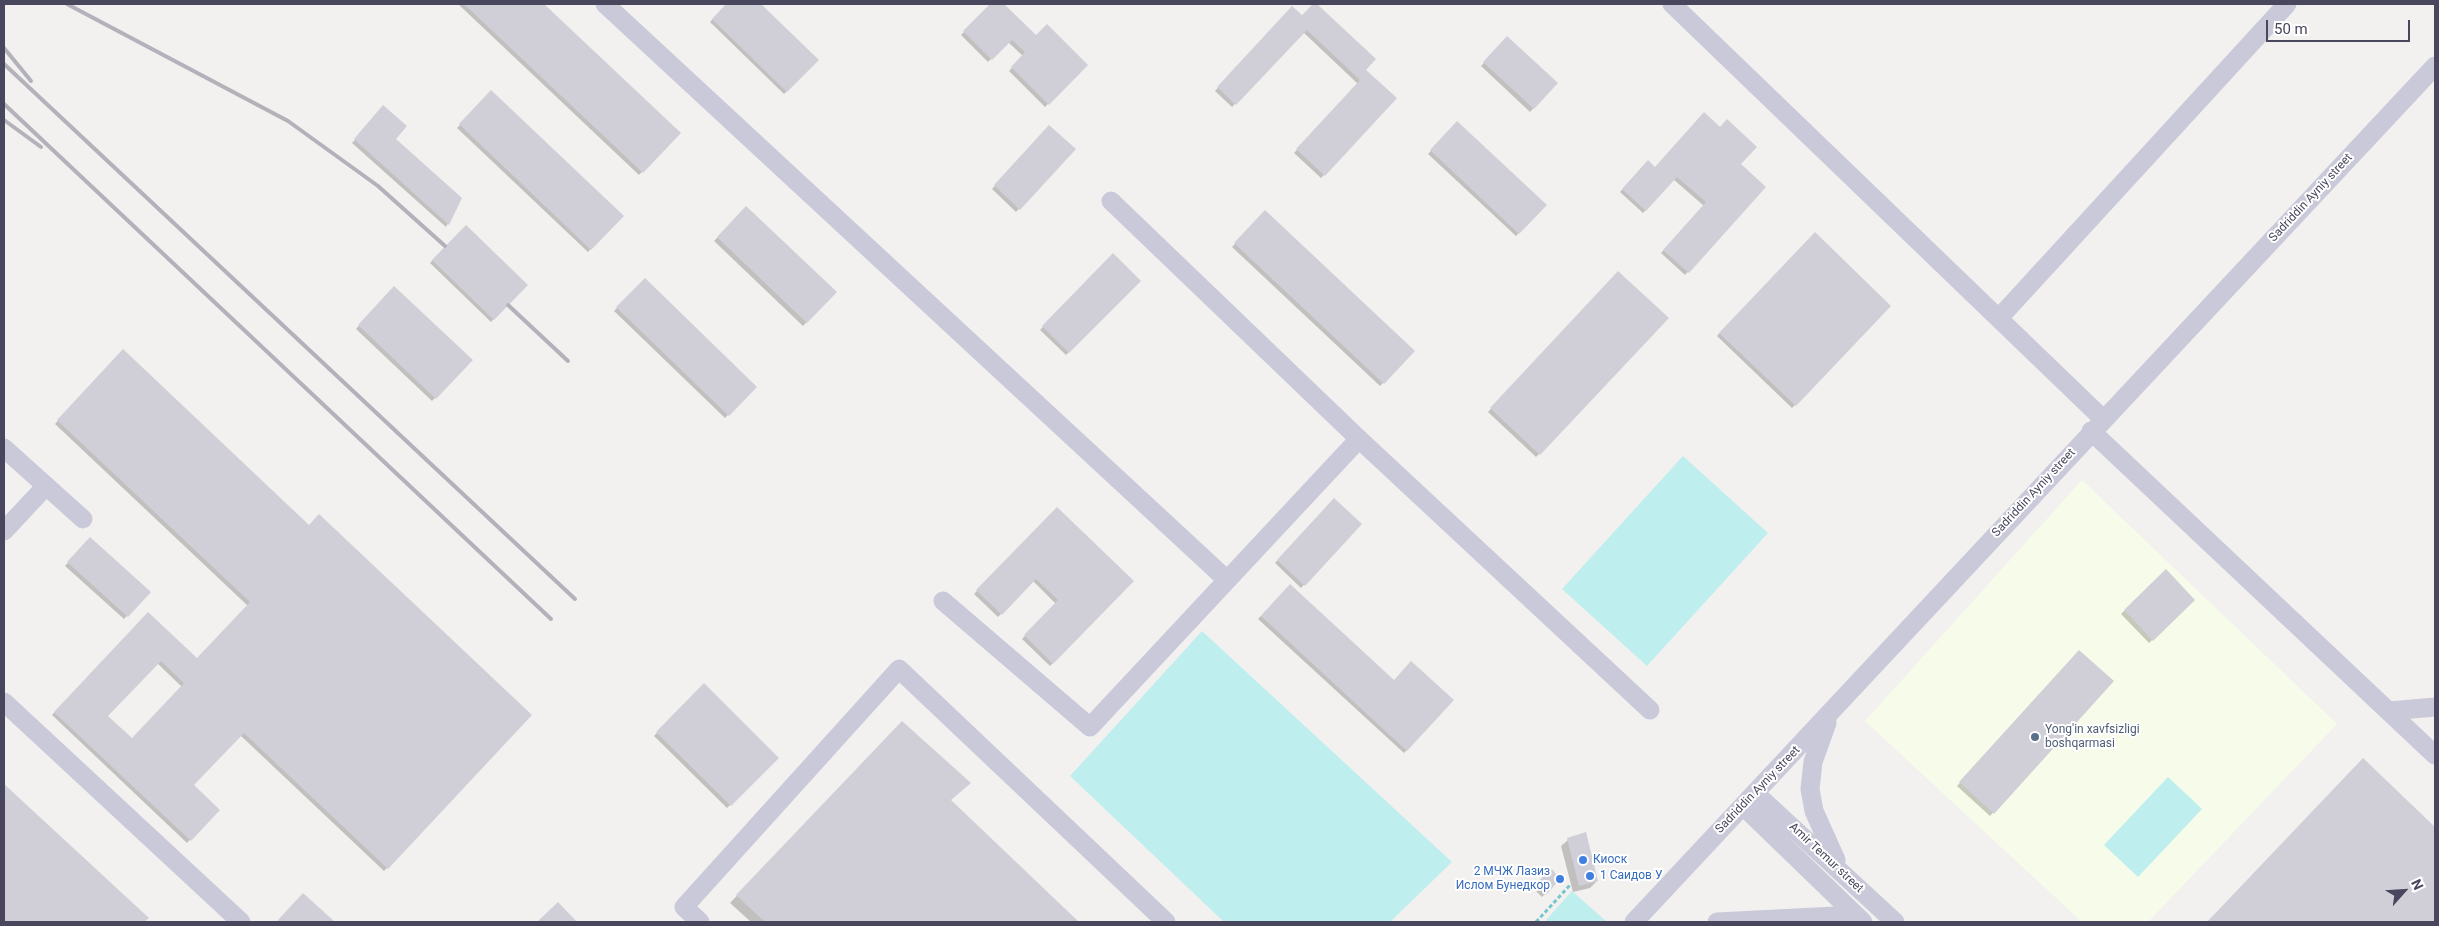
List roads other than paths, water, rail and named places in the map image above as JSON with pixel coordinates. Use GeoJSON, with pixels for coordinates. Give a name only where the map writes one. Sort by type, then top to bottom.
{"type":"FeatureCollection","features":[{"type":"Feature","properties":{"kind":"street"},"geometry":{"type":"LineString","coordinates":[[605,4],[1227,580]]}},
{"type":"Feature","properties":{"kind":"street"},"geometry":{"type":"LineString","coordinates":[[1672,4],[1999,318],[2097,425],[2435,755]]}},
{"type":"Feature","properties":{"kind":"street"},"geometry":{"type":"LineString","coordinates":[[1999,318],[2287,4]]}},
{"type":"Feature","properties":{"kind":"street","name":"Sadriddin Ayniy street"},"geometry":{"type":"LineString","coordinates":[[1634,922],[1830,714],[2097,425],[2435,66]]}},
{"type":"Feature","properties":{"kind":"street"},"geometry":{"type":"LineString","coordinates":[[1111,201],[1359,439],[1650,710]]}},
{"type":"Feature","properties":{"kind":"street"},"geometry":{"type":"LineString","coordinates":[[943,601],[1090,727],[1359,439]]}},
{"type":"Feature","properties":{"kind":"street"},"geometry":{"type":"LineString","coordinates":[[4,448],[82,520]]}},
{"type":"Feature","properties":{"kind":"street"},"geometry":{"type":"LineString","coordinates":[[4,531],[46,486]]}},
{"type":"Feature","properties":{"kind":"street"},"geometry":{"type":"LineString","coordinates":[[700,922],[684,907],[899,669],[1166,922]]}},
{"type":"Feature","properties":{"kind":"street"},"geometry":{"type":"LineString","coordinates":[[4,702],[241,922]]}},
{"type":"Feature","properties":{"kind":"street"},"geometry":{"type":"LineString","coordinates":[[2389,712],[2435,707]]}},
{"type":"Feature","properties":{"kind":"street"},"geometry":{"type":"LineString","coordinates":[[1830,714],[1813,762],[1810,789],[1814,811],[1823,834],[1844,874]]}},
{"type":"Feature","properties":{"kind":"street","name":"Amir Temur street"},"geometry":{"type":"LineString","coordinates":[[1749,800],[1844,874],[1895,922]]}},
{"type":"Feature","properties":{"kind":"street","name":"Amir Temur street"},"geometry":{"type":"LineString","coordinates":[[1749,800],[1859,919]]}},
{"type":"Feature","properties":{"kind":"street"},"geometry":{"type":"LineString","coordinates":[[1717,922],[1859,919]]}},
{"type":"Feature","properties":{"kind":"railway"},"geometry":{"type":"LineString","coordinates":[[67,4],[288,121],[378,186],[445,246]]}},
{"type":"Feature","properties":{"kind":"railway"},"geometry":{"type":"LineString","coordinates":[[4,48],[31,81]]}},
{"type":"Feature","properties":{"kind":"railway"},"geometry":{"type":"LineString","coordinates":[[4,64],[575,599]]}},
{"type":"Feature","properties":{"kind":"railway"},"geometry":{"type":"LineString","coordinates":[[4,104],[551,619]]}},
{"type":"Feature","properties":{"kind":"railway"},"geometry":{"type":"LineString","coordinates":[[4,120],[41,147]]}},
{"type":"Feature","properties":{"kind":"railway"},"geometry":{"type":"LineString","coordinates":[[508,305],[568,361]]}},
{"type":"Feature","properties":{"kind":"place","name":"Yong'in xavfsizligi boshqarmasi"},"geometry":{"type":"Point","coordinates":[2035,737]}},
{"type":"Feature","properties":{"kind":"place","name":"Киоск"},"geometry":{"type":"Point","coordinates":[1583,860]}},
{"type":"Feature","properties":{"kind":"place","name":"1 Саидов У"},"geometry":{"type":"Point","coordinates":[1590,876]}},
{"type":"Feature","properties":{"kind":"place","name":"2 МЧЖ Лазиз Ислом Бунедкор"},"geometry":{"type":"Point","coordinates":[1560,879]}}]}
